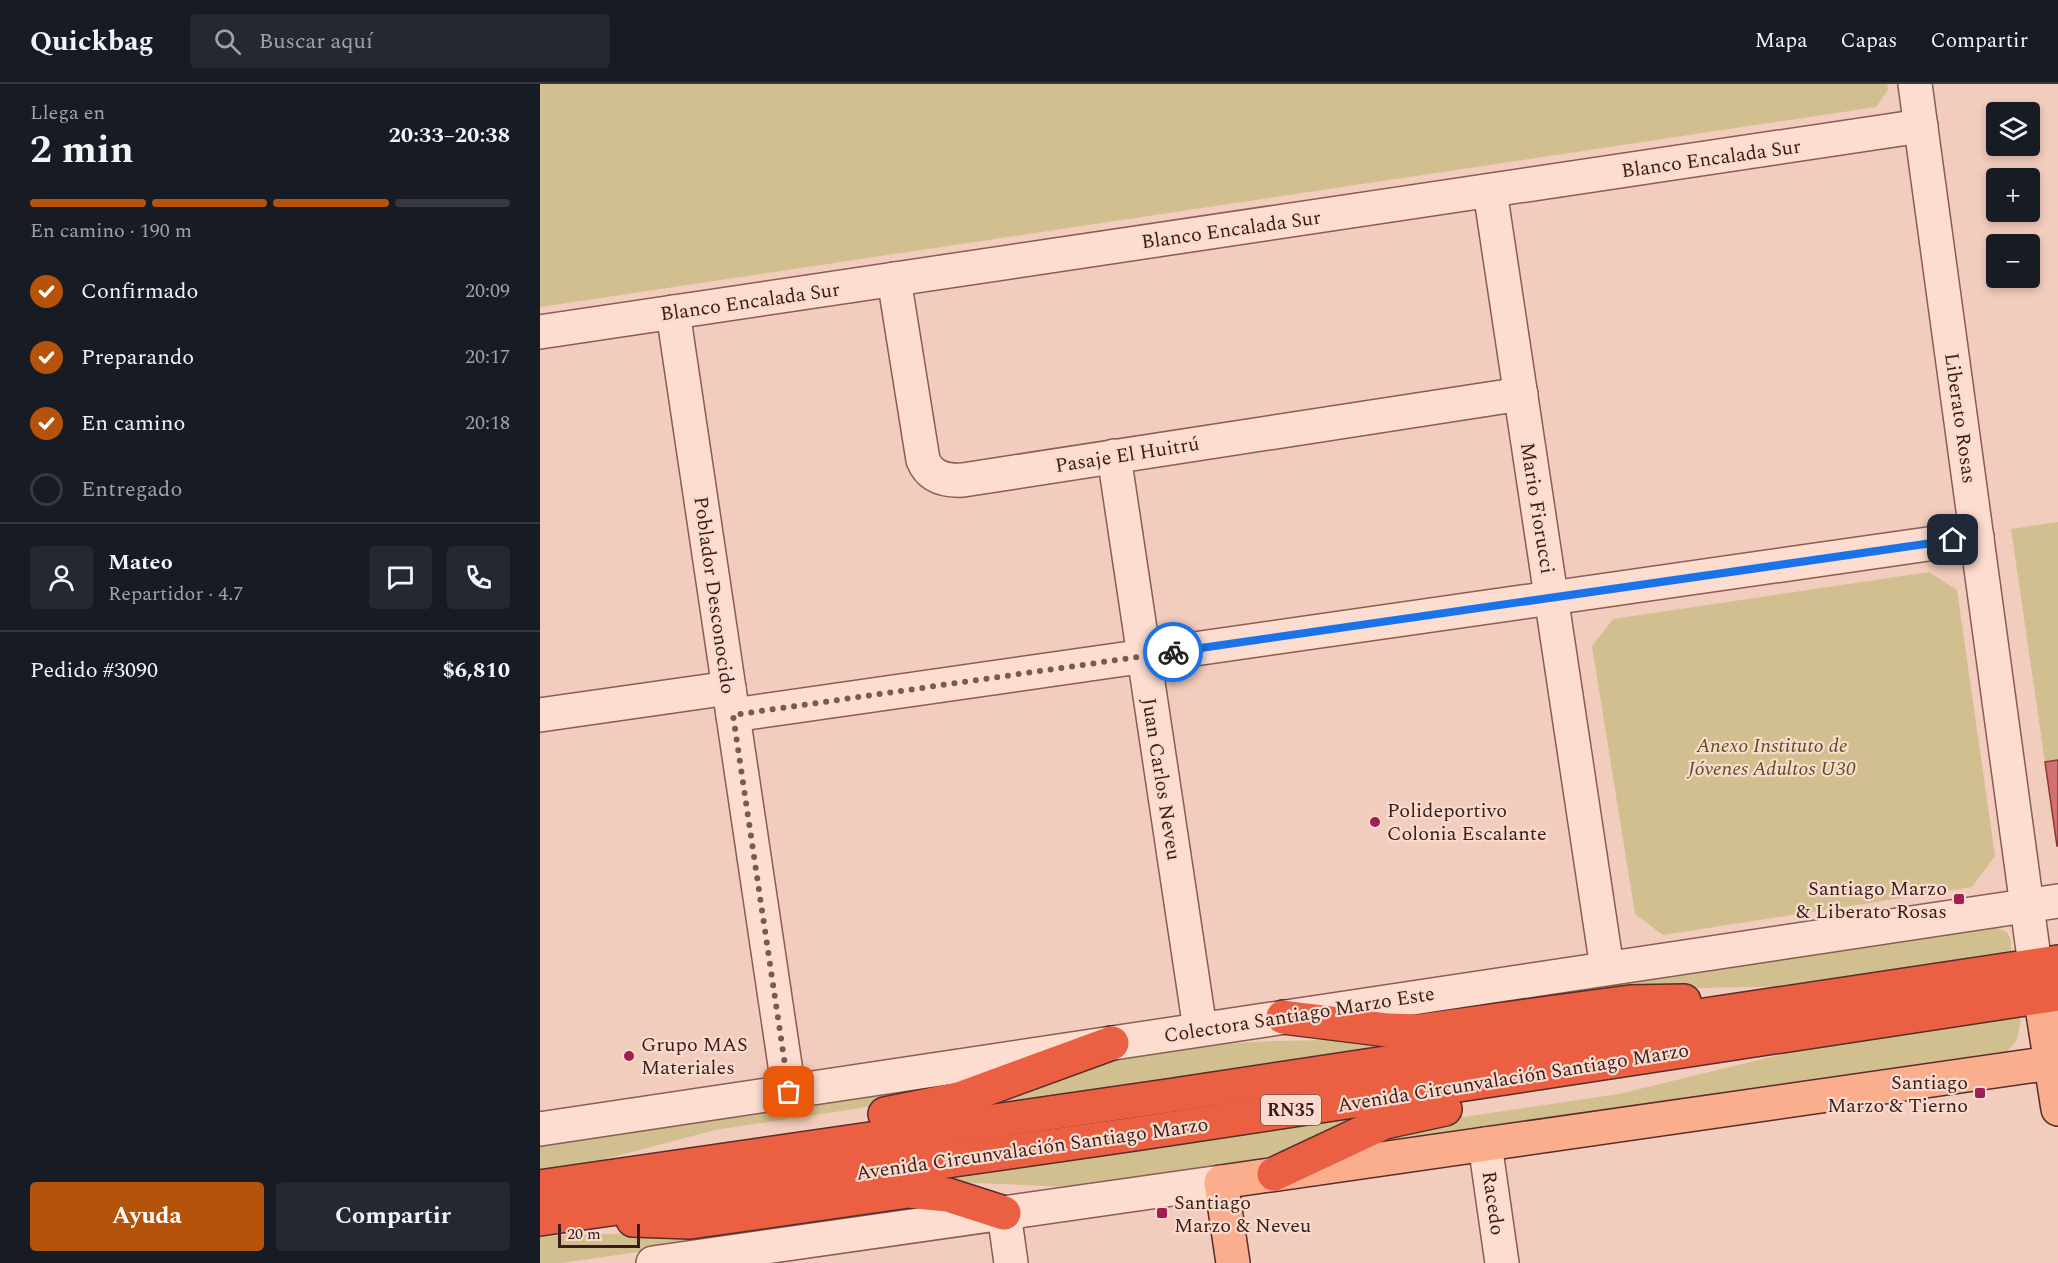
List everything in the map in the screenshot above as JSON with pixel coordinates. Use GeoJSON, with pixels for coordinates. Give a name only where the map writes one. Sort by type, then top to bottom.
{"type":"FeatureCollection","features":[{"type":"Feature","properties":{"kind":"highway","name":"Avenida Circunvalación Santiago Marzo"},"geometry":{"type":"LineString","coordinates":[[540,1186],[1812,999],[2048,979]]}},
{"type":"Feature","properties":{"kind":"highway","name":"Avenida Circunvalación Santiago Marzo"},"geometry":{"type":"LineString","coordinates":[[554,1217],[1135,1134],[1797,1033],[2048,979]]}},
{"type":"Feature","properties":{"kind":"highway"},"geometry":{"type":"LineString","coordinates":[[1283,1017],[1388,1030],[1418,1031],[1630,1002],[1812,999]]}},
{"type":"Feature","properties":{"kind":"highway"},"geometry":{"type":"LineString","coordinates":[[1274,1174],[1395,1118],[1616,1083],[1797,1033]]}},
{"type":"Feature","properties":{"kind":"highway"},"geometry":{"type":"LineString","coordinates":[[617,1175],[711,1140],[940,1105],[1112,1043]]}},
{"type":"Feature","properties":{"kind":"highway"},"geometry":{"type":"LineString","coordinates":[[554,1217],[681,1222],[908,1191],[941,1193],[1004,1213]]}},
{"type":"Feature","properties":{"kind":"main road"},"geometry":{"type":"LineString","coordinates":[[2048,979],[2058,1109]]}},
{"type":"Feature","properties":{"kind":"main road"},"geometry":{"type":"LineString","coordinates":[[1233,1263],[1221,1182],[2054,1062]]}},
{"type":"Feature","properties":{"kind":"street","name":"Liberato Rosas"},"geometry":{"type":"LineString","coordinates":[[1915,84],[1977,537],[2043,903],[2048,979]]}},
{"type":"Feature","properties":{"kind":"street","name":"Blanco Encalada Sur"},"geometry":{"type":"LineString","coordinates":[[540,332],[1921,126]]}},
{"type":"Feature","properties":{"kind":"street","name":"Mario Fiorucci"},"geometry":{"type":"LineString","coordinates":[[1490,191],[1607,968]]}},
{"type":"Feature","properties":{"kind":"street","name":"Pasaje El Huitrú"},"geometry":{"type":"LineString","coordinates":[[894,279],[921,452],[930,472],[943,479],[963,480],[1521,394]]}},
{"type":"Feature","properties":{"kind":"street","name":"Poblador Desconocido"},"geometry":{"type":"LineString","coordinates":[[674,312],[789,1092]]}},
{"type":"Feature","properties":{"kind":"street","name":"Juan Carlos Neveu"},"geometry":{"type":"LineString","coordinates":[[1114,456],[1200,1029]]}},
{"type":"Feature","properties":{"kind":"street"},"geometry":{"type":"LineString","coordinates":[[540,714],[731,701],[1144,656],[1977,537]]}},
{"type":"Feature","properties":{"kind":"street","name":"Colectora Santiago Marzo Este"},"geometry":{"type":"LineString","coordinates":[[540,1129],[2043,903]]}},
{"type":"Feature","properties":{"kind":"street","name":"Racedo"},"geometry":{"type":"LineString","coordinates":[[1485,1144],[1502,1263]]}},
{"type":"Feature","properties":{"kind":"street"},"geometry":{"type":"LineString","coordinates":[[653,1263],[795,1253],[1004,1213],[1221,1182]]}},
{"type":"Feature","properties":{"kind":"street"},"geometry":{"type":"LineString","coordinates":[[1004,1213],[1011,1263]]}},
{"type":"Feature","properties":{"kind":"green space"},"geometry":{"type":"Polygon","coordinates":[[[540,84],[1887,84],[1888,90],[1876,107],[540,307],[540,84]]]}},
{"type":"Feature","properties":{"kind":"green space"},"geometry":{"type":"Polygon","coordinates":[[[2058,522],[2058,760],[2045,762],[2011,529],[2058,522]]]}},
{"type":"Feature","properties":{"kind":"green space","name":"Anexo Instituto de Jóvenes Adultos U30"},"geometry":{"type":"Polygon","coordinates":[[[1929,572],[1957,590],[1995,856],[1972,887],[1663,935],[1635,914],[1592,646],[1613,619],[1929,572]]]}},
{"type":"Feature","properties":{"kind":"green space"},"geometry":{"type":"Polygon","coordinates":[[[1994,927],[2007,932],[2011,941],[2011,951],[1794,986],[1651,989],[1407,1016],[1994,927]]]}},
{"type":"Feature","properties":{"kind":"green space"},"geometry":{"type":"Polygon","coordinates":[[[2017,1017],[2021,1020],[2017,1040],[2005,1054],[1372,1146],[1372,1140],[1436,1121],[1619,1094],[1804,1049],[2017,1017]]]}},
{"type":"Feature","properties":{"kind":"green space"},"geometry":{"type":"Polygon","coordinates":[[[1396,1039],[1398,1045],[979,1109],[1068,1073],[1135,1055],[1246,1042],[1396,1039]]]}},
{"type":"Feature","properties":{"kind":"green space"},"geometry":{"type":"Polygon","coordinates":[[[977,1078],[907,1101],[715,1130],[594,1162],[540,1172],[540,1143],[977,1078]]]}},
{"type":"Feature","properties":{"kind":"green space"},"geometry":{"type":"Polygon","coordinates":[[[1364,1115],[1365,1121],[1254,1161],[1070,1187],[954,1182],[951,1179],[1364,1115]]]}},
{"type":"Feature","properties":{"kind":"green space"},"geometry":{"type":"Polygon","coordinates":[[[894,1202],[946,1208],[561,1263],[540,1263],[540,1236],[684,1232],[894,1202]]]}},
{"type":"Feature","properties":{"kind":"building"},"geometry":{"type":"Polygon","coordinates":[[[2058,760],[2058,846],[2057,846],[2045,762],[2058,760]]]}},
{"type":"Feature","properties":{"kind":"way so far"},"geometry":{"type":"LineString","coordinates":[[789,1092],[733,715],[1173,652]]}},
{"type":"Feature","properties":{"kind":"place","name":"Polideportivo Colonia Escalante"},"geometry":{"type":"Point","coordinates":[1375,822]}},
{"type":"Feature","properties":{"kind":"place","name":"Santiago Marzo & Liberato Rosas"},"geometry":{"type":"Point","coordinates":[1959,899]}},
{"type":"Feature","properties":{"kind":"place","name":"Grupo MAS Materiales"},"geometry":{"type":"Point","coordinates":[629,1056]}},
{"type":"Feature","properties":{"kind":"place","name":"Santiago Marzo & Tierno"},"geometry":{"type":"Point","coordinates":[1980,1093]}},
{"type":"Feature","properties":{"kind":"place","name":"Santiago Marzo & Neveu"},"geometry":{"type":"Point","coordinates":[1162,1213]}},
{"type":"Feature","properties":{"kind":"route"},"geometry":{"type":"LineString","coordinates":[[1173,652],[1953,540]]}}]}
